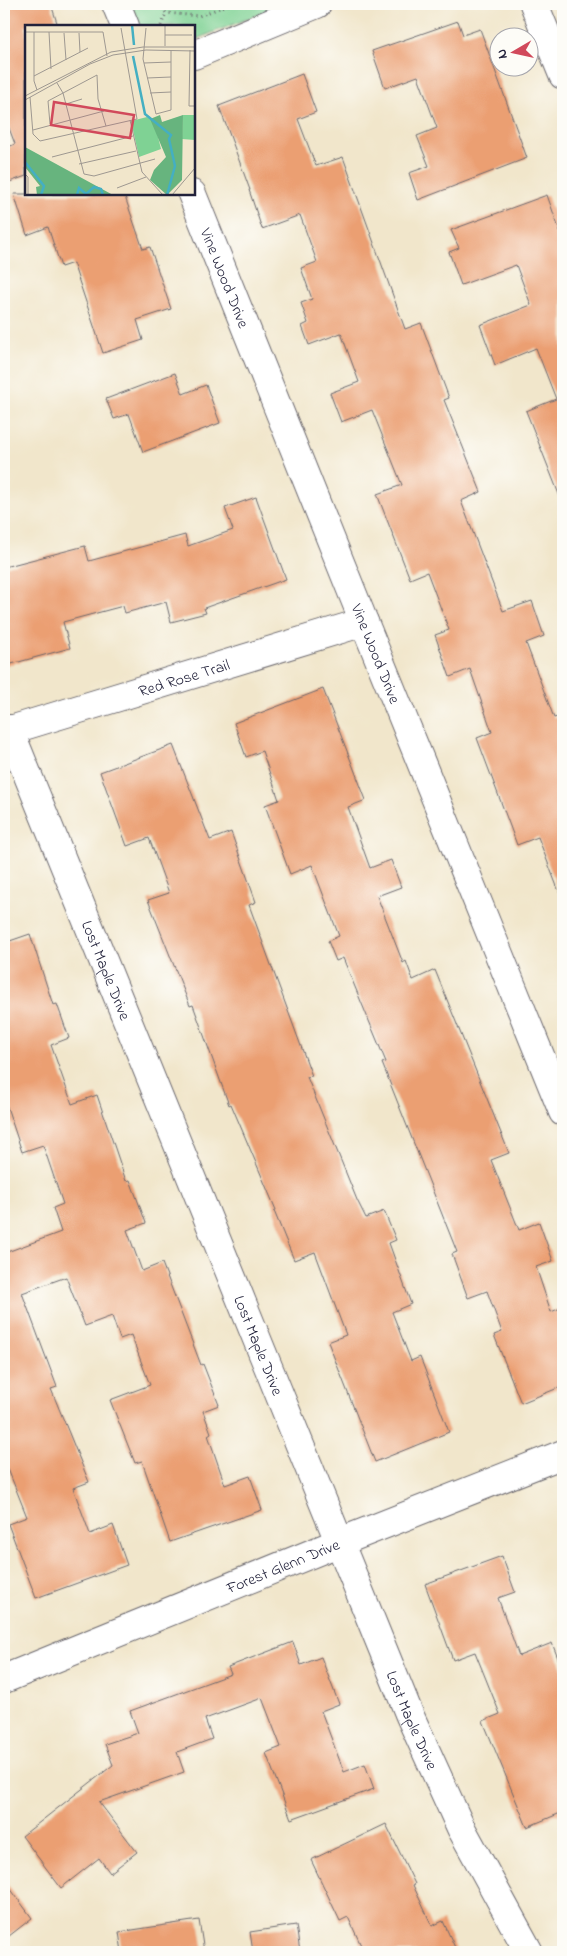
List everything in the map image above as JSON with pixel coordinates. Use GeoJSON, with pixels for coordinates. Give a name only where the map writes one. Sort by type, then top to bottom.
{"type":"FeatureCollection","features":[{"type":"Feature","properties":{"kind":"street"},"geometry":{"type":"LineString","coordinates":[[116,4],[125,25]]}},
{"type":"Feature","properties":{"kind":"street"},"geometry":{"type":"LineString","coordinates":[[195,54],[318,4]]}},
{"type":"Feature","properties":{"kind":"street"},"geometry":{"type":"LineString","coordinates":[[534,4],[563,75]]}},
{"type":"Feature","properties":{"kind":"street","name":"Vine Wood Drive"},"geometry":{"type":"LineString","coordinates":[[192,195],[563,1112]]}},
{"type":"Feature","properties":{"kind":"street","name":"Red Rose Trail"},"geometry":{"type":"LineString","coordinates":[[6,731],[364,622]]}},
{"type":"Feature","properties":{"kind":"street","name":"Lost Maple Drive"},"geometry":{"type":"LineString","coordinates":[[6,731],[438,1781],[461,1828],[529,1952]]}},
{"type":"Feature","properties":{"kind":"street","name":"Forest Glenn Drive"},"geometry":{"type":"LineString","coordinates":[[4,1679],[340,1542],[563,1454]]}},
{"type":"Feature","properties":{"kind":"path"},"geometry":{"type":"LineString","coordinates":[[159,4],[166,13],[199,16],[230,4]]}},
{"type":"Feature","properties":{"kind":"path"},"geometry":{"type":"LineString","coordinates":[[162,25],[166,13]]}},
{"type":"Feature","properties":{"kind":"green space"},"geometry":{"type":"Polygon","coordinates":[[[130,4],[285,4],[195,40],[195,25],[139,25],[130,4]]]}},
{"type":"Feature","properties":{"kind":"building"},"geometry":{"type":"Polygon","coordinates":[[[4,4],[51,4],[58,25],[25,25],[25,176],[4,184],[4,149],[15,144],[4,115],[4,4]]]}},
{"type":"Feature","properties":{"kind":"building"},"geometry":{"type":"Polygon","coordinates":[[[458,21],[463,35],[480,29],[490,56],[490,78],[498,78],[527,158],[418,200],[409,173],[429,166],[417,136],[437,128],[418,76],[385,88],[372,51],[458,21]]]}},
{"type":"Feature","properties":{"kind":"building"},"geometry":{"type":"Polygon","coordinates":[[[302,74],[316,112],[298,119],[316,166],[343,157],[405,329],[421,323],[449,398],[444,400],[481,492],[461,501],[503,611],[532,601],[544,636],[526,643],[554,718],[563,715],[563,897],[561,897],[538,837],[517,845],[477,738],[492,732],[470,669],[450,677],[435,635],[449,630],[427,572],[410,579],[377,494],[402,485],[372,410],[341,422],[330,393],[359,382],[341,333],[309,345],[302,326],[308,323],[301,303],[312,299],[301,268],[317,262],[300,215],[262,229],[250,190],[219,106],[302,74]]]}},
{"type":"Feature","properties":{"kind":"building"},"geometry":{"type":"Polygon","coordinates":[[[14,194],[124,195],[143,249],[150,247],[171,309],[137,320],[143,340],[103,353],[73,263],[61,267],[48,227],[27,235],[14,194]]]}},
{"type":"Feature","properties":{"kind":"building"},"geometry":{"type":"Polygon","coordinates":[[[547,195],[563,240],[562,502],[526,411],[556,399],[536,348],[495,365],[480,325],[531,305],[516,265],[461,285],[449,252],[459,248],[451,230],[547,195]]]}},
{"type":"Feature","properties":{"kind":"building"},"geometry":{"type":"Polygon","coordinates":[[[175,373],[183,394],[206,385],[220,423],[143,452],[129,414],[114,419],[106,399],[175,373]]]}},
{"type":"Feature","properties":{"kind":"building"},"geometry":{"type":"Polygon","coordinates":[[[256,497],[286,579],[204,608],[206,613],[171,622],[166,602],[125,613],[123,606],[63,622],[70,648],[4,666],[4,567],[85,546],[89,561],[185,535],[188,546],[233,530],[225,508],[256,497]]]}},
{"type":"Feature","properties":{"kind":"building"},"geometry":{"type":"Polygon","coordinates":[[[323,689],[366,800],[348,807],[370,868],[391,860],[401,887],[377,896],[403,963],[406,961],[413,980],[435,970],[509,1153],[491,1160],[519,1230],[539,1222],[553,1261],[536,1267],[551,1312],[563,1307],[563,1386],[521,1403],[494,1335],[502,1332],[487,1291],[468,1298],[452,1254],[457,1252],[382,1063],[386,1062],[343,958],[336,961],[328,941],[339,936],[312,865],[290,874],[265,805],[279,800],[262,751],[246,757],[234,723],[323,689]]]}},
{"type":"Feature","properties":{"kind":"building"},"geometry":{"type":"Polygon","coordinates":[[[173,745],[210,840],[231,832],[256,902],[249,905],[312,1076],[307,1077],[357,1200],[366,1218],[384,1211],[396,1240],[389,1243],[411,1304],[392,1312],[411,1361],[420,1357],[449,1432],[375,1462],[328,1342],[346,1335],[315,1252],[294,1260],[274,1211],[276,1210],[231,1104],[229,1105],[193,1005],[190,1006],[148,900],[169,893],[149,838],[127,846],[100,772],[173,745]]]}},
{"type":"Feature","properties":{"kind":"building"},"geometry":{"type":"Polygon","coordinates":[[[30,934],[53,1005],[57,1004],[69,1038],[51,1045],[72,1104],[97,1095],[126,1181],[130,1180],[146,1223],[127,1230],[142,1271],[162,1263],[201,1365],[203,1364],[219,1405],[203,1411],[211,1433],[208,1435],[225,1485],[250,1476],[262,1510],[170,1542],[142,1461],[135,1463],[110,1400],[150,1385],[131,1335],[120,1339],[112,1316],[85,1326],[66,1277],[22,1293],[57,1387],[51,1389],[89,1482],[73,1488],[90,1534],[113,1525],[127,1565],[36,1598],[8,1524],[27,1517],[4,1459],[4,1251],[6,1250],[7,1252],[61,1232],[53,1208],[63,1204],[43,1145],[22,1152],[4,1098],[4,943],[30,934]]]}},
{"type":"Feature","properties":{"kind":"building"},"geometry":{"type":"Polygon","coordinates":[[[502,1556],[515,1592],[498,1598],[519,1656],[552,1643],[563,1671],[563,1812],[527,1827],[483,1721],[500,1714],[475,1652],[453,1660],[425,1584],[502,1556]]]}},
{"type":"Feature","properties":{"kind":"building"},"geometry":{"type":"Polygon","coordinates":[[[293,1642],[301,1665],[321,1657],[339,1704],[321,1711],[344,1772],[365,1764],[374,1789],[291,1819],[266,1753],[281,1747],[262,1698],[205,1719],[212,1739],[177,1752],[184,1772],[99,1802],[137,1852],[110,1873],[99,1858],[61,1888],[22,1836],[113,1765],[105,1744],[138,1733],[130,1711],[231,1674],[228,1667],[293,1642]]]}},
{"type":"Feature","properties":{"kind":"building"},"geometry":{"type":"Polygon","coordinates":[[[386,1824],[415,1884],[413,1885],[432,1926],[443,1921],[457,1952],[364,1952],[348,1917],[340,1921],[311,1860],[386,1824]]]}},
{"type":"Feature","properties":{"kind":"building"},"geometry":{"type":"Polygon","coordinates":[[[4,1880],[32,1918],[4,1940],[4,1880]]]}},
{"type":"Feature","properties":{"kind":"building"},"geometry":{"type":"Polygon","coordinates":[[[199,1920],[204,1952],[122,1952],[119,1932],[199,1920]]]}},
{"type":"Feature","properties":{"kind":"building"},"geometry":{"type":"Polygon","coordinates":[[[296,1925],[300,1952],[253,1952],[250,1932],[296,1925]]]}}]}
